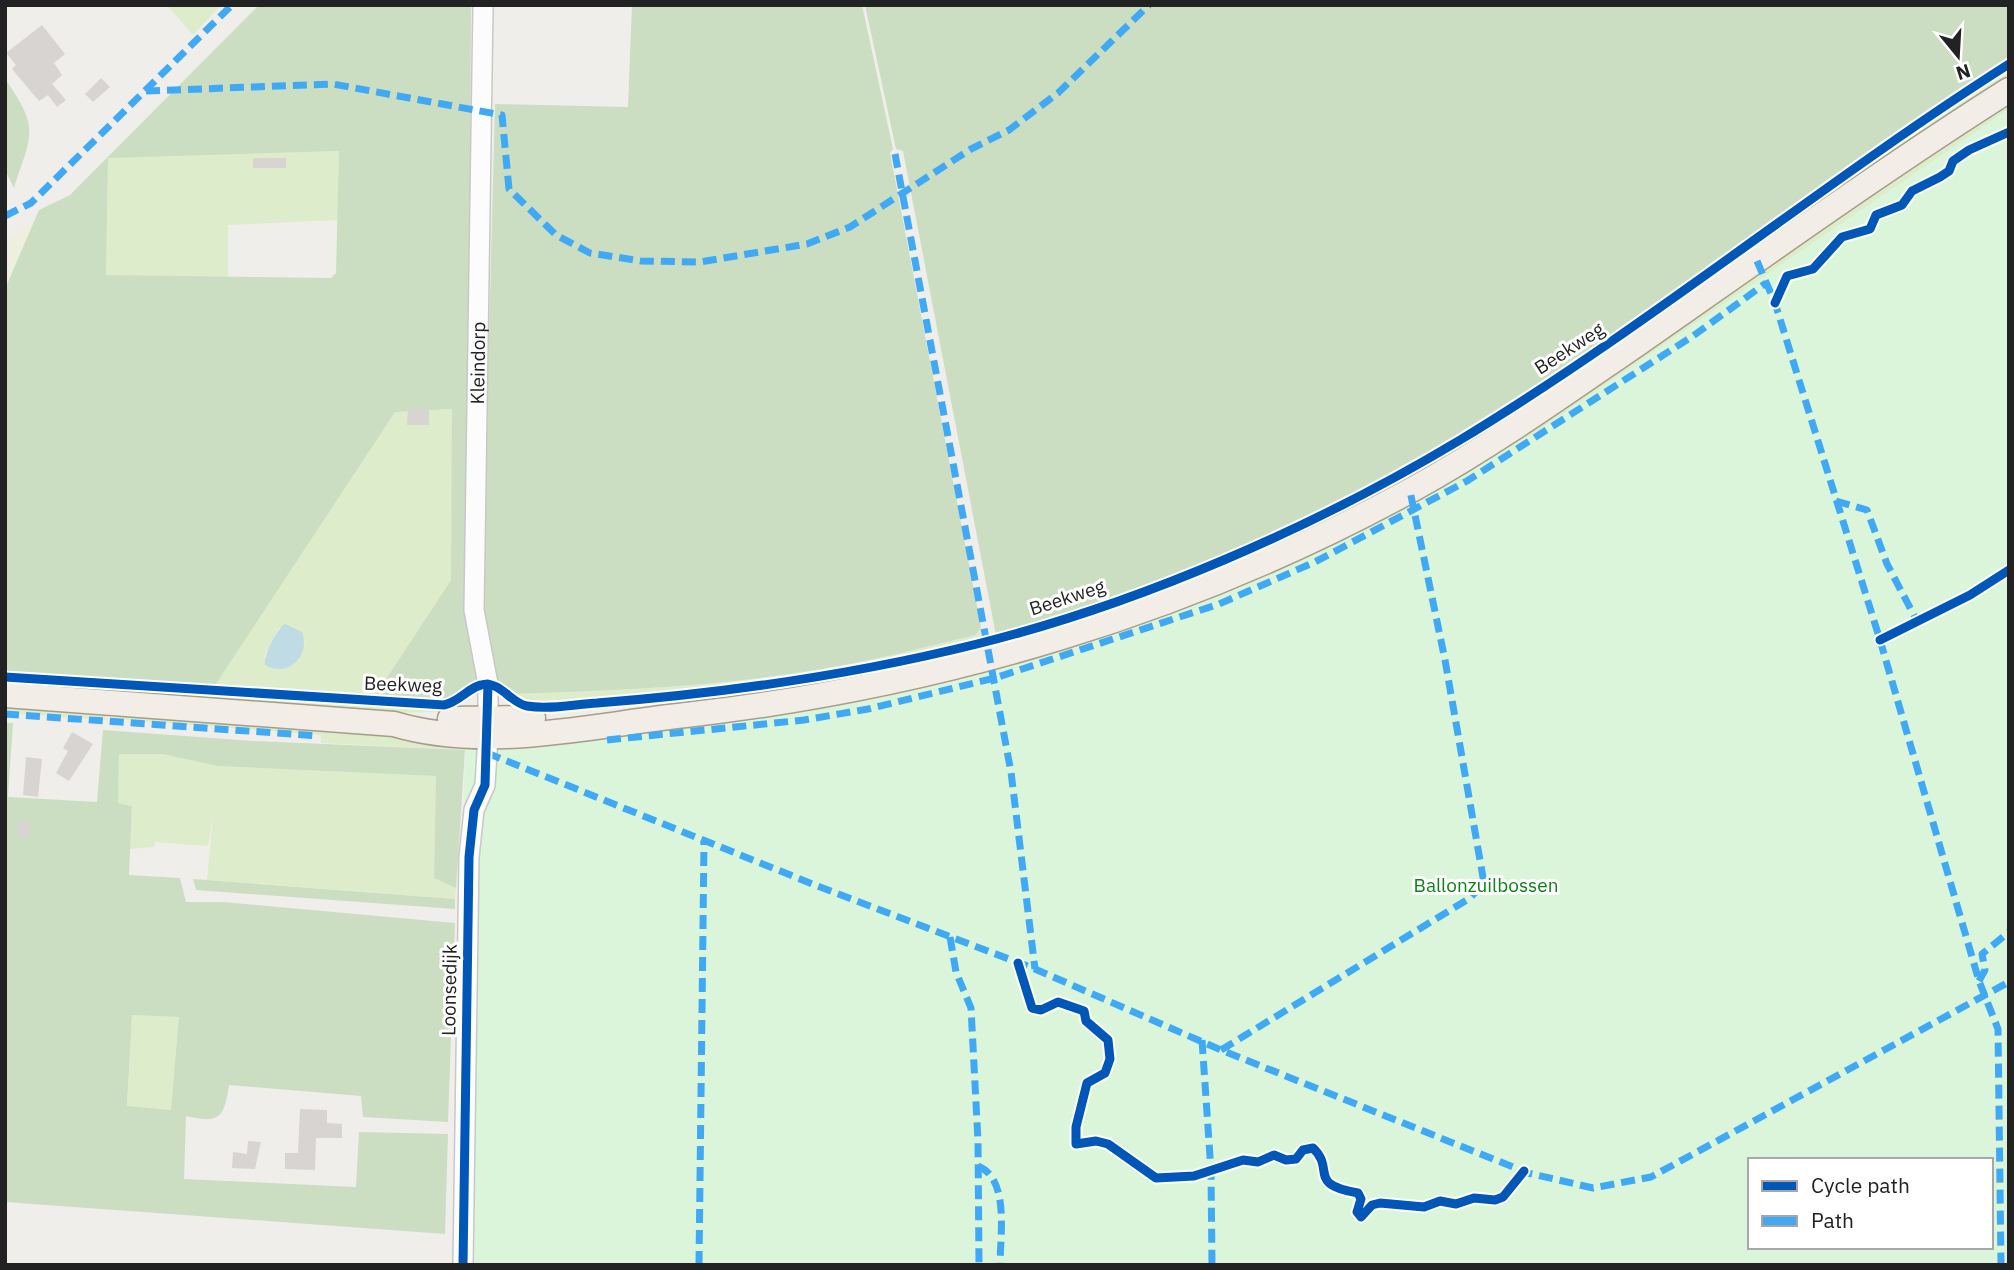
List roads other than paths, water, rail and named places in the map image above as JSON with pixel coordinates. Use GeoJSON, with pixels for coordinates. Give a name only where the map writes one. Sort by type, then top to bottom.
{"type":"FeatureCollection","features":[{"type":"Feature","properties":{"kind":"main road","name":"Beekweg"},"geometry":{"type":"LineString","coordinates":[[5,695],[394,724],[422,732],[488,727],[556,734],[589,726],[771,705],[882,685],[1080,633],[1184,596],[1325,535],[1419,486],[1567,392],[2009,90]]}},
{"type":"Feature","properties":{"kind":"street","name":"Kleindorp"},"geometry":{"type":"LineString","coordinates":[[483,5],[474,610],[488,684],[488,727]]}},
{"type":"Feature","properties":{"kind":"street","name":"Loonsedijk"},"geometry":{"type":"LineString","coordinates":[[463,1265],[469,857],[474,810],[485,785],[488,727]]}},
{"type":"Feature","properties":{"kind":"water"},"geometry":{"type":"Polygon","coordinates":[[[285,624],[302,632],[304,641],[300,657],[289,667],[281,669],[265,665],[266,655],[274,637],[285,624]]]}},
{"type":"Feature","properties":{"kind":"park label","name":"Ballonzuilbossen"},"geometry":{"type":"Point","coordinates":[1486,885]}}]}
